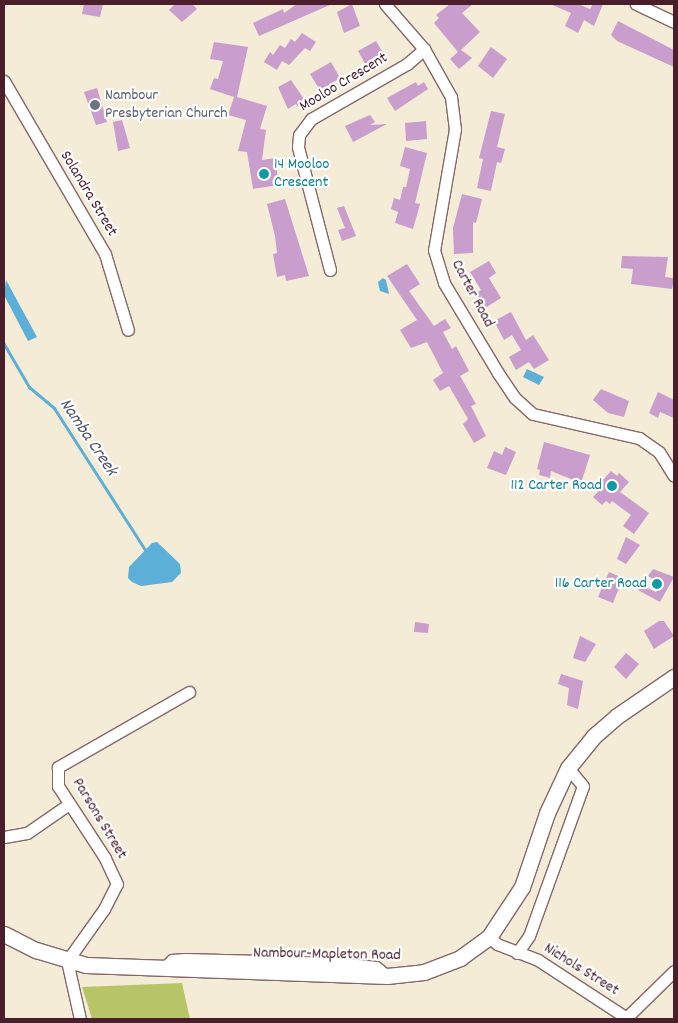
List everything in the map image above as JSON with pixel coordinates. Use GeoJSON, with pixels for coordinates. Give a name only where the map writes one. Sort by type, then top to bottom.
{"type":"FeatureCollection","features":[{"type":"Feature","properties":{"kind":"main road","name":"Nambour-Mapleton Road"},"geometry":{"type":"LineString","coordinates":[[4,934],[67,962],[163,969],[387,976],[424,972],[451,962],[489,936],[522,886],[547,813],[569,766],[594,736],[617,716],[674,677]]}},
{"type":"Feature","properties":{"kind":"street","name":"Carter Road"},"geometry":{"type":"LineString","coordinates":[[385,4],[424,49],[451,97],[455,118],[434,243],[444,282],[506,386],[527,410],[544,418],[613,430],[639,438],[659,452],[674,476]]}},
{"type":"Feature","properties":{"kind":"street"},"geometry":{"type":"LineString","coordinates":[[636,4],[674,22]]}},
{"type":"Feature","properties":{"kind":"street","name":"Mooloo Crescent"},"geometry":{"type":"LineString","coordinates":[[330,270],[298,147],[299,135],[311,119],[407,64],[424,49]]}},
{"type":"Feature","properties":{"kind":"street","name":"Solandra Street"},"geometry":{"type":"LineString","coordinates":[[4,81],[105,254],[128,330]]}},
{"type":"Feature","properties":{"kind":"street","name":"Parsons Street"},"geometry":{"type":"LineString","coordinates":[[67,962],[104,909],[117,884],[105,858],[58,786],[58,767],[188,692]]}},
{"type":"Feature","properties":{"kind":"street"},"geometry":{"type":"LineString","coordinates":[[517,953],[529,936],[584,786],[569,766]]}},
{"type":"Feature","properties":{"kind":"street"},"geometry":{"type":"LineString","coordinates":[[4,837],[26,833],[69,804]]}},
{"type":"Feature","properties":{"kind":"street","name":"Nichols Street"},"geometry":{"type":"LineString","coordinates":[[489,936],[517,953],[538,960],[627,1018]]}},
{"type":"Feature","properties":{"kind":"street"},"geometry":{"type":"LineString","coordinates":[[67,962],[80,1019]]}},
{"type":"Feature","properties":{"kind":"street"},"geometry":{"type":"LineString","coordinates":[[627,1018],[674,971]]}},
{"type":"Feature","properties":{"kind":"green space"},"geometry":{"type":"Polygon","coordinates":[[[182,983],[190,1019],[92,1019],[82,987],[182,983]]]}},
{"type":"Feature","properties":{"kind":"water"},"geometry":{"type":"Polygon","coordinates":[[[383,278],[386,280],[389,294],[380,291],[378,282],[383,278]]]}},
{"type":"Feature","properties":{"kind":"water"},"geometry":{"type":"Polygon","coordinates":[[[6,280],[37,337],[28,341],[4,295],[6,280]]]}},
{"type":"Feature","properties":{"kind":"water"},"geometry":{"type":"Polygon","coordinates":[[[527,369],[544,377],[539,385],[523,377],[527,369]]]}},
{"type":"Feature","properties":{"kind":"water"},"geometry":{"type":"Polygon","coordinates":[[[157,542],[180,564],[181,573],[172,582],[141,586],[132,582],[128,578],[129,567],[152,543],[157,542]]]}},
{"type":"Feature","properties":{"kind":"building"},"geometry":{"type":"Polygon","coordinates":[[[84,4],[103,4],[100,17],[82,14],[84,4]]]}},
{"type":"Feature","properties":{"kind":"building"},"geometry":{"type":"Polygon","coordinates":[[[175,4],[192,4],[197,9],[182,22],[169,10],[175,4]]]}},
{"type":"Feature","properties":{"kind":"building"},"geometry":{"type":"Polygon","coordinates":[[[297,4],[332,4],[259,36],[253,23],[283,9],[284,13],[297,4]]]}},
{"type":"Feature","properties":{"kind":"building"},"geometry":{"type":"Polygon","coordinates":[[[352,4],[360,26],[344,33],[337,12],[352,4]]]}},
{"type":"Feature","properties":{"kind":"building"},"geometry":{"type":"Polygon","coordinates":[[[450,4],[473,4],[462,13],[480,32],[461,50],[472,58],[459,69],[450,59],[458,52],[434,23],[439,18],[436,15],[450,4]]]}},
{"type":"Feature","properties":{"kind":"building"},"geometry":{"type":"Polygon","coordinates":[[[550,4],[578,4],[590,9],[593,4],[603,4],[594,26],[584,20],[578,33],[565,26],[571,13],[550,4]]]}},
{"type":"Feature","properties":{"kind":"building"},"geometry":{"type":"Polygon","coordinates":[[[618,21],[674,50],[674,67],[617,41],[611,35],[618,21]]]}},
{"type":"Feature","properties":{"kind":"building"},"geometry":{"type":"Polygon","coordinates":[[[302,33],[316,42],[310,51],[305,48],[289,65],[282,61],[277,70],[264,62],[270,52],[273,55],[280,45],[285,48],[291,39],[295,42],[302,33]]]}},
{"type":"Feature","properties":{"kind":"building"},"geometry":{"type":"Polygon","coordinates":[[[376,41],[385,56],[367,67],[358,51],[376,41]]]}},
{"type":"Feature","properties":{"kind":"building"},"geometry":{"type":"Polygon","coordinates":[[[214,42],[248,47],[237,97],[267,106],[260,129],[266,130],[262,160],[275,158],[279,185],[253,189],[247,152],[238,151],[246,120],[228,115],[234,97],[210,89],[214,78],[218,79],[223,61],[210,59],[214,42]]]}},
{"type":"Feature","properties":{"kind":"building"},"geometry":{"type":"Polygon","coordinates":[[[491,47],[507,59],[493,78],[478,66],[491,47]]]}},
{"type":"Feature","properties":{"kind":"building"},"geometry":{"type":"Polygon","coordinates":[[[331,62],[340,78],[320,90],[310,74],[331,62]]]}},
{"type":"Feature","properties":{"kind":"building"},"geometry":{"type":"Polygon","coordinates":[[[291,80],[304,99],[298,107],[296,104],[288,109],[278,87],[291,80]]]}},
{"type":"Feature","properties":{"kind":"building"},"geometry":{"type":"Polygon","coordinates":[[[416,82],[418,86],[424,82],[428,89],[395,111],[387,98],[416,82]]]}},
{"type":"Feature","properties":{"kind":"building","name":"Nambour Presbyterian Church"},"geometry":{"type":"Polygon","coordinates":[[[97,88],[107,122],[96,125],[84,92],[97,88]]]}},
{"type":"Feature","properties":{"kind":"building"},"geometry":{"type":"Polygon","coordinates":[[[491,111],[505,114],[497,147],[505,149],[501,163],[497,162],[491,191],[477,188],[483,159],[479,158],[491,111]]]}},
{"type":"Feature","properties":{"kind":"building"},"geometry":{"type":"Polygon","coordinates":[[[370,115],[375,122],[370,125],[387,124],[353,142],[345,126],[370,115]]]}},
{"type":"Feature","properties":{"kind":"building"},"geometry":{"type":"Polygon","coordinates":[[[122,120],[130,148],[118,151],[113,122],[122,120]]]}},
{"type":"Feature","properties":{"kind":"building"},"geometry":{"type":"Polygon","coordinates":[[[426,121],[427,139],[406,141],[405,123],[426,121]]]}},
{"type":"Feature","properties":{"kind":"building"},"geometry":{"type":"Polygon","coordinates":[[[405,147],[427,153],[415,203],[420,204],[413,229],[395,223],[398,212],[391,209],[394,198],[400,200],[403,187],[406,187],[410,169],[400,166],[405,147]]]}},
{"type":"Feature","properties":{"kind":"building"},"geometry":{"type":"Polygon","coordinates":[[[462,194],[482,199],[476,223],[473,222],[473,253],[454,254],[453,228],[462,194]]]}},
{"type":"Feature","properties":{"kind":"building"},"geometry":{"type":"Polygon","coordinates":[[[285,199],[309,276],[286,281],[285,275],[277,277],[273,254],[277,253],[275,236],[267,204],[285,199]]]}},
{"type":"Feature","properties":{"kind":"building"},"geometry":{"type":"Polygon","coordinates":[[[344,206],[356,236],[342,241],[338,230],[345,228],[337,208],[344,206]]]}},
{"type":"Feature","properties":{"kind":"building"},"geometry":{"type":"Polygon","coordinates":[[[622,256],[668,257],[665,277],[674,278],[672,289],[631,284],[633,269],[621,268],[622,256]]]}},
{"type":"Feature","properties":{"kind":"building"},"geometry":{"type":"Polygon","coordinates":[[[489,261],[496,273],[489,278],[501,298],[485,308],[476,293],[481,290],[470,272],[489,261]]]}},
{"type":"Feature","properties":{"kind":"building"},"geometry":{"type":"Polygon","coordinates":[[[407,264],[420,284],[409,291],[434,326],[445,319],[451,328],[443,332],[452,349],[456,346],[469,371],[460,376],[476,404],[471,406],[486,436],[474,443],[463,424],[468,419],[449,386],[440,391],[433,380],[443,373],[427,342],[411,348],[400,330],[417,320],[387,276],[407,264]]]}},
{"type":"Feature","properties":{"kind":"building"},"geometry":{"type":"Polygon","coordinates":[[[511,312],[526,340],[533,335],[549,360],[534,369],[529,362],[516,370],[509,357],[521,350],[512,335],[504,340],[494,321],[511,312]]]}},
{"type":"Feature","properties":{"kind":"building"},"geometry":{"type":"Polygon","coordinates":[[[601,389],[629,401],[624,417],[608,413],[593,400],[601,389]]]}},
{"type":"Feature","properties":{"kind":"building"},"geometry":{"type":"Polygon","coordinates":[[[658,392],[674,400],[674,418],[660,412],[658,418],[649,413],[658,392]]]}},
{"type":"Feature","properties":{"kind":"building"},"geometry":{"type":"Polygon","coordinates":[[[544,442],[590,455],[581,483],[551,471],[550,478],[539,475],[540,470],[537,469],[544,442]]]}},
{"type":"Feature","properties":{"kind":"building"},"geometry":{"type":"Polygon","coordinates":[[[505,447],[516,452],[506,475],[487,468],[494,451],[502,455],[505,447]]]}},
{"type":"Feature","properties":{"kind":"building"},"geometry":{"type":"Polygon","coordinates":[[[611,471],[617,476],[619,473],[629,482],[620,492],[649,513],[634,534],[623,526],[631,515],[612,501],[610,504],[606,501],[602,505],[593,497],[598,492],[595,489],[611,471]]]}},
{"type":"Feature","properties":{"kind":"building"},"geometry":{"type":"Polygon","coordinates":[[[626,537],[640,545],[626,564],[617,559],[626,537]]]}},
{"type":"Feature","properties":{"kind":"building","name":"116 Carter Road"},"geometry":{"type":"Polygon","coordinates":[[[653,569],[674,577],[660,602],[638,590],[641,585],[656,592],[660,583],[648,576],[653,569]]]}},
{"type":"Feature","properties":{"kind":"building"},"geometry":{"type":"Polygon","coordinates":[[[609,572],[623,578],[613,603],[598,597],[609,572]]]}},
{"type":"Feature","properties":{"kind":"building"},"geometry":{"type":"Polygon","coordinates":[[[659,621],[664,621],[674,636],[654,649],[644,631],[659,621]]]}},
{"type":"Feature","properties":{"kind":"building"},"geometry":{"type":"Polygon","coordinates":[[[415,622],[429,624],[428,633],[414,632],[415,622]]]}},
{"type":"Feature","properties":{"kind":"building"},"geometry":{"type":"Polygon","coordinates":[[[580,636],[596,644],[585,662],[573,658],[580,636]]]}},
{"type":"Feature","properties":{"kind":"building"},"geometry":{"type":"Polygon","coordinates":[[[626,653],[639,664],[626,679],[614,667],[626,653]]]}},
{"type":"Feature","properties":{"kind":"building"},"geometry":{"type":"Polygon","coordinates":[[[561,674],[583,681],[578,709],[567,705],[569,688],[558,684],[561,674]]]}},
{"type":"Feature","properties":{"kind":"waterway","name":"Namba Creek"},"geometry":{"type":"LineString","coordinates":[[4,344],[29,387],[54,408],[145,550]]}},
{"type":"Feature","properties":{"kind":"place","name":"Nambour Presbyterian Church"},"geometry":{"type":"Point","coordinates":[95,105]}},
{"type":"Feature","properties":{"kind":"place","name":"14 Mooloo Crescent"},"geometry":{"type":"Point","coordinates":[264,174]}},
{"type":"Feature","properties":{"kind":"place","name":"112 Carter Road"},"geometry":{"type":"Point","coordinates":[612,486]}},
{"type":"Feature","properties":{"kind":"place","name":"116 Carter Road"},"geometry":{"type":"Point","coordinates":[657,584]}}]}
